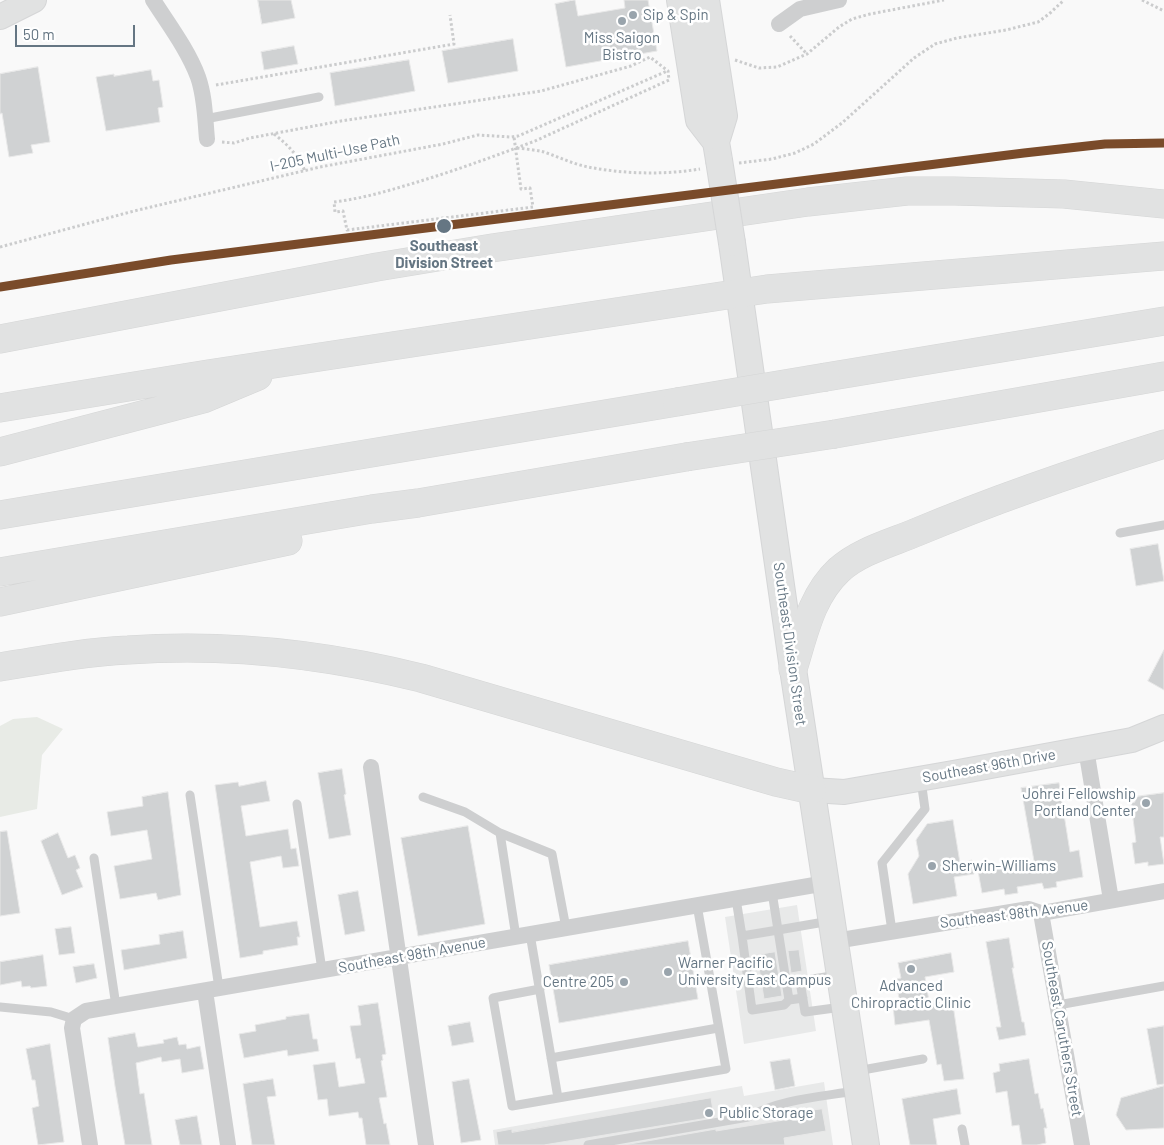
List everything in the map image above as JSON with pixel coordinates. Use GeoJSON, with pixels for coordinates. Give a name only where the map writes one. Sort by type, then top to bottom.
{"type":"FeatureCollection","features":[{"type":"Feature","properties":{"kind":"highway"},"geometry":{"type":"LineString","coordinates":[[0,339],[377,267],[502,246],[808,202],[907,191],[954,191],[1064,194],[1164,204]]}},
{"type":"Feature","properties":{"kind":"highway"},"geometry":{"type":"LineString","coordinates":[[0,408],[296,360],[739,292],[1164,256]]}},
{"type":"Feature","properties":{"kind":"highway"},"geometry":{"type":"LineString","coordinates":[[0,515],[1164,321]]}},
{"type":"Feature","properties":{"kind":"highway"},"geometry":{"type":"LineString","coordinates":[[0,452],[203,399],[296,360]]}},
{"type":"Feature","properties":{"kind":"highway"},"geometry":{"type":"LineString","coordinates":[[0,572],[372,509],[418,504],[686,457],[835,434],[1164,376]]}},
{"type":"Feature","properties":{"kind":"highway"},"geometry":{"type":"LineString","coordinates":[[794,669],[815,602],[824,588],[840,570],[860,556],[994,501],[1078,470],[1164,444]]}},
{"type":"Feature","properties":{"kind":"highway"},"geometry":{"type":"LineString","coordinates":[[0,602],[374,523],[418,504]]}},
{"type":"Feature","properties":{"kind":"highway"},"geometry":{"type":"LineString","coordinates":[[0,667],[83,655],[160,648],[257,650],[330,658],[421,678],[776,782],[812,790]]}},
{"type":"Feature","properties":{"kind":"main road","name":"Southeast Division Street"},"geometry":{"type":"LineString","coordinates":[[680,0],[699,120],[718,151]]}},
{"type":"Feature","properties":{"kind":"main road","name":"Southeast Division Street"},"geometry":{"type":"LineString","coordinates":[[706,0],[724,116],[718,151],[866,1145]]}},
{"type":"Feature","properties":{"kind":"street"},"geometry":{"type":"LineString","coordinates":[[0,17],[34,0]]}},
{"type":"Feature","properties":{"kind":"street"},"geometry":{"type":"LineString","coordinates":[[153,0],[190,58],[200,87],[207,139]]}},
{"type":"Feature","properties":{"kind":"street"},"geometry":{"type":"LineString","coordinates":[[779,24],[800,8],[839,0]]}},
{"type":"Feature","properties":{"kind":"street","name":"Southeast 96th Drive"},"geometry":{"type":"LineString","coordinates":[[812,790],[844,792],[921,779],[1132,740],[1164,727]]}},
{"type":"Feature","properties":{"kind":"street"},"geometry":{"type":"LineString","coordinates":[[1086,749],[1111,900]]}},
{"type":"Feature","properties":{"kind":"street"},"geometry":{"type":"LineString","coordinates":[[371,767],[426,1145]]}},
{"type":"Feature","properties":{"kind":"street","name":"Southeast 98th Avenue"},"geometry":{"type":"LineString","coordinates":[[74,1019],[86,1011],[826,883]]}},
{"type":"Feature","properties":{"kind":"street","name":"Southeast 98th Avenue"},"geometry":{"type":"LineString","coordinates":[[834,931],[892,931],[1028,909],[1041,913],[1164,891]]}},
{"type":"Feature","properties":{"kind":"street","name":"Southeast Caruthers Street"},"geometry":{"type":"LineString","coordinates":[[1041,913],[1082,1145]]}},
{"type":"Feature","properties":{"kind":"street"},"geometry":{"type":"LineString","coordinates":[[212,989],[228,1145]]}},
{"type":"Feature","properties":{"kind":"street"},"geometry":{"type":"LineString","coordinates":[[74,1019],[72,1028],[73,1038],[90,1145]]}},
{"type":"Feature","properties":{"kind":"lane"},"geometry":{"type":"LineString","coordinates":[[205,119],[319,97]]}},
{"type":"Feature","properties":{"kind":"lane"},"geometry":{"type":"LineString","coordinates":[[1120,532],[1164,525]]}},
{"type":"Feature","properties":{"kind":"lane"},"geometry":{"type":"LineString","coordinates":[[892,931],[882,863],[925,809],[921,779]]}},
{"type":"Feature","properties":{"kind":"lane"},"geometry":{"type":"LineString","coordinates":[[190,795],[212,989]]}},
{"type":"Feature","properties":{"kind":"lane"},"geometry":{"type":"LineString","coordinates":[[423,796],[465,812],[500,833],[552,854],[566,928]]}},
{"type":"Feature","properties":{"kind":"lane"},"geometry":{"type":"LineString","coordinates":[[297,804],[322,970]]}},
{"type":"Feature","properties":{"kind":"lane"},"geometry":{"type":"LineString","coordinates":[[500,833],[523,936],[540,989],[558,1098]]}},
{"type":"Feature","properties":{"kind":"lane"},"geometry":{"type":"LineString","coordinates":[[94,858],[116,1006]]}},
{"type":"Feature","properties":{"kind":"lane"},"geometry":{"type":"LineString","coordinates":[[772,892],[789,1000]]}},
{"type":"Feature","properties":{"kind":"lane"},"geometry":{"type":"LineString","coordinates":[[736,898],[752,1010],[784,1005],[789,1000],[803,998]]}},
{"type":"Feature","properties":{"kind":"lane"},"geometry":{"type":"LineString","coordinates":[[540,989],[493,998],[512,1106],[726,1069],[697,905]]}},
{"type":"Feature","properties":{"kind":"lane"},"geometry":{"type":"LineString","coordinates":[[742,936],[778,930],[834,931]]}},
{"type":"Feature","properties":{"kind":"lane"},"geometry":{"type":"LineString","coordinates":[[840,974],[800,981],[805,1012],[845,1006]]}},
{"type":"Feature","properties":{"kind":"lane"},"geometry":{"type":"LineString","coordinates":[[1058,1005],[1164,986]]}},
{"type":"Feature","properties":{"kind":"lane"},"geometry":{"type":"LineString","coordinates":[[0,1008],[52,1012],[74,1019]]}},
{"type":"Feature","properties":{"kind":"lane"},"geometry":{"type":"LineString","coordinates":[[552,1058],[718,1028]]}},
{"type":"Feature","properties":{"kind":"lane"},"geometry":{"type":"LineString","coordinates":[[588,1145],[748,1117],[764,1108],[923,1059]]}},
{"type":"Feature","properties":{"kind":"lane"},"geometry":{"type":"LineString","coordinates":[[962,1129],[965,1145]]}},
{"type":"Feature","properties":{"kind":"path"},"geometry":{"type":"LineString","coordinates":[[735,60],[767,69],[807,54],[839,27],[852,19],[944,0]]}},
{"type":"Feature","properties":{"kind":"path"},"geometry":{"type":"LineString","coordinates":[[750,162],[787,155],[814,144],[842,122],[914,58],[936,44],[1038,22],[1064,0]]}},
{"type":"Feature","properties":{"kind":"path"},"geometry":{"type":"LineString","coordinates":[[1142,0],[1164,11]]}},
{"type":"Feature","properties":{"kind":"path"},"geometry":{"type":"LineString","coordinates":[[200,87],[454,44],[450,15]]}},
{"type":"Feature","properties":{"kind":"path"},"geometry":{"type":"LineString","coordinates":[[779,24],[807,54]]}},
{"type":"Feature","properties":{"kind":"path"},"geometry":{"type":"LineString","coordinates":[[207,139],[234,143],[341,121],[541,91],[631,66],[650,57],[668,71],[669,80],[613,107],[517,148],[426,180],[352,200],[334,202],[335,212],[344,211],[347,230],[533,207],[530,188],[521,189],[517,148],[516,136]]}},
{"type":"Feature","properties":{"kind":"path","name":"I-205 Multi-Use Path"},"geometry":{"type":"LineString","coordinates":[[0,247],[234,186],[443,144],[478,135],[516,136],[668,71]]}},
{"type":"Feature","properties":{"kind":"path"},"geometry":{"type":"LineString","coordinates":[[274,134],[289,146],[305,171]]}},
{"type":"Feature","properties":{"kind":"path"},"geometry":{"type":"LineString","coordinates":[[517,148],[544,152],[587,167],[618,172],[689,171]]}},
{"type":"Feature","properties":{"kind":"shaded area"},"geometry":{"type":"Polygon","coordinates":[[[37,717],[63,729],[42,755],[37,809],[0,817],[0,726],[13,719],[37,717]]]}},
{"type":"Feature","properties":{"kind":"shaded area"},"geometry":{"type":"Polygon","coordinates":[[[797,905],[816,1031],[744,1044],[725,917],[797,905]]]}},
{"type":"Feature","properties":{"kind":"shaded area","name":"Public Storage"},"geometry":{"type":"Polygon","coordinates":[[[824,1082],[833,1145],[495,1145],[493,1130],[742,1086],[744,1096],[824,1082]]]}},
{"type":"Feature","properties":{"kind":"building"},"geometry":{"type":"Polygon","coordinates":[[[258,0],[291,0],[295,18],[262,24],[258,0]]]}},
{"type":"Feature","properties":{"kind":"building"},"geometry":{"type":"Polygon","coordinates":[[[575,0],[578,16],[625,8],[624,0],[648,0],[657,51],[566,67],[555,4],[575,0]]]}},
{"type":"Feature","properties":{"kind":"building"},"geometry":{"type":"Polygon","coordinates":[[[513,39],[518,71],[448,83],[442,51],[513,39]]]}},
{"type":"Feature","properties":{"kind":"building"},"geometry":{"type":"Polygon","coordinates":[[[294,46],[298,64],[264,70],[261,52],[294,46]]]}},
{"type":"Feature","properties":{"kind":"building"},"geometry":{"type":"Polygon","coordinates":[[[409,60],[415,91],[335,106],[330,73],[409,60]]]}},
{"type":"Feature","properties":{"kind":"building"},"geometry":{"type":"Polygon","coordinates":[[[38,67],[50,142],[31,145],[33,153],[9,157],[2,113],[0,114],[0,74],[38,67]]]}},
{"type":"Feature","properties":{"kind":"building"},"geometry":{"type":"Polygon","coordinates":[[[151,70],[153,81],[159,80],[163,107],[158,108],[160,122],[106,131],[96,77],[151,70]]]}},
{"type":"Feature","properties":{"kind":"building"},"geometry":{"type":"Polygon","coordinates":[[[1158,544],[1164,581],[1136,586],[1130,549],[1158,544]]]}},
{"type":"Feature","properties":{"kind":"building"},"geometry":{"type":"Polygon","coordinates":[[[1164,650],[1164,690],[1148,681],[1164,650]]]}},
{"type":"Feature","properties":{"kind":"building"},"geometry":{"type":"Polygon","coordinates":[[[342,769],[346,794],[344,795],[351,835],[329,839],[318,773],[342,769]]]}},
{"type":"Feature","properties":{"kind":"building"},"geometry":{"type":"Polygon","coordinates":[[[266,781],[270,801],[241,806],[246,836],[288,829],[291,849],[296,848],[299,866],[283,868],[281,856],[250,862],[260,927],[297,921],[300,937],[297,937],[298,945],[263,951],[263,954],[240,958],[215,785],[238,782],[239,786],[266,781]]]}},
{"type":"Feature","properties":{"kind":"building"},"geometry":{"type":"Polygon","coordinates":[[[1059,783],[1070,852],[1079,850],[1083,877],[1056,882],[1057,887],[1044,889],[1042,883],[1017,887],[1018,893],[1005,895],[1004,889],[982,893],[978,871],[1034,861],[1021,788],[1059,783]]]}},
{"type":"Feature","properties":{"kind":"building"},"geometry":{"type":"Polygon","coordinates":[[[168,792],[181,895],[158,900],[156,893],[120,899],[114,866],[152,859],[147,830],[111,836],[107,812],[143,806],[142,797],[168,792]]]}},
{"type":"Feature","properties":{"kind":"building"},"geometry":{"type":"Polygon","coordinates":[[[1164,793],[1164,837],[1160,837],[1164,864],[1148,866],[1148,862],[1135,864],[1132,843],[1136,842],[1131,803],[1135,802],[1134,797],[1164,793]]]}},
{"type":"Feature","properties":{"kind":"building","name":"Sherwin-Williams"},"geometry":{"type":"Polygon","coordinates":[[[953,820],[960,863],[972,860],[974,874],[954,877],[957,896],[913,904],[908,874],[919,856],[916,840],[927,824],[953,820]]]}},
{"type":"Feature","properties":{"kind":"building"},"geometry":{"type":"Polygon","coordinates":[[[468,826],[485,924],[418,936],[401,838],[468,826]]]}},
{"type":"Feature","properties":{"kind":"building"},"geometry":{"type":"Polygon","coordinates":[[[7,831],[20,913],[0,916],[0,832],[7,831]]]}},
{"type":"Feature","properties":{"kind":"building"},"geometry":{"type":"Polygon","coordinates":[[[58,833],[68,858],[75,855],[80,868],[76,870],[83,887],[62,895],[41,841],[58,833]]]}},
{"type":"Feature","properties":{"kind":"building"},"geometry":{"type":"Polygon","coordinates":[[[358,891],[365,931],[345,935],[338,895],[358,891]]]}},
{"type":"Feature","properties":{"kind":"building"},"geometry":{"type":"Polygon","coordinates":[[[71,927],[75,953],[59,955],[55,929],[71,927]]]}},
{"type":"Feature","properties":{"kind":"building"},"geometry":{"type":"Polygon","coordinates":[[[183,931],[187,958],[124,970],[121,950],[160,944],[159,935],[183,931]]]}},
{"type":"Feature","properties":{"kind":"building"},"geometry":{"type":"Polygon","coordinates":[[[1009,938],[1014,968],[1012,968],[1026,1035],[999,1040],[996,1027],[1001,1027],[986,942],[1009,938]]]}},
{"type":"Feature","properties":{"kind":"building","name":"Centre 205"},"geometry":{"type":"Polygon","coordinates":[[[688,941],[698,999],[559,1023],[549,965],[688,941]]]}},
{"type":"Feature","properties":{"kind":"building"},"geometry":{"type":"Polygon","coordinates":[[[799,950],[802,971],[791,973],[788,951],[799,950]]]}},
{"type":"Feature","properties":{"kind":"building"},"geometry":{"type":"Polygon","coordinates":[[[775,952],[782,996],[764,999],[757,955],[775,952]]]}},
{"type":"Feature","properties":{"kind":"building"},"geometry":{"type":"Polygon","coordinates":[[[951,953],[954,972],[925,977],[929,1001],[952,998],[964,1079],[944,1081],[941,1064],[937,1065],[929,1020],[895,1025],[893,1006],[900,1005],[896,979],[901,978],[898,963],[951,953]]]}},
{"type":"Feature","properties":{"kind":"building"},"geometry":{"type":"Polygon","coordinates":[[[43,955],[47,986],[22,987],[21,981],[0,985],[0,962],[43,955]]]}},
{"type":"Feature","properties":{"kind":"building"},"geometry":{"type":"Polygon","coordinates":[[[94,964],[97,978],[76,983],[73,967],[94,964]]]}},
{"type":"Feature","properties":{"kind":"building"},"geometry":{"type":"Polygon","coordinates":[[[378,1003],[386,1054],[382,1055],[383,1060],[381,1061],[387,1097],[379,1098],[390,1145],[366,1145],[362,1118],[359,1118],[358,1112],[329,1116],[327,1099],[318,1100],[313,1065],[335,1062],[339,1087],[365,1083],[360,1058],[356,1059],[350,1026],[361,1025],[358,1006],[378,1003]]]}},
{"type":"Feature","properties":{"kind":"building"},"geometry":{"type":"Polygon","coordinates":[[[309,1014],[313,1039],[317,1039],[319,1051],[288,1056],[287,1050],[244,1058],[239,1034],[256,1031],[255,1025],[286,1019],[286,1017],[309,1014]]]}},
{"type":"Feature","properties":{"kind":"building"},"geometry":{"type":"Polygon","coordinates":[[[470,1022],[474,1042],[452,1046],[448,1026],[470,1022]]]}},
{"type":"Feature","properties":{"kind":"building"},"geometry":{"type":"Polygon","coordinates":[[[1164,1026],[1164,1084],[1157,1085],[1147,1029],[1164,1026]]]}},
{"type":"Feature","properties":{"kind":"building"},"geometry":{"type":"Polygon","coordinates":[[[135,1033],[138,1047],[164,1043],[163,1040],[177,1037],[179,1045],[186,1044],[187,1049],[200,1046],[204,1069],[182,1073],[180,1059],[162,1062],[161,1057],[136,1063],[140,1094],[144,1093],[152,1145],[125,1145],[115,1086],[108,1038],[135,1033]]]}},
{"type":"Feature","properties":{"kind":"building"},"geometry":{"type":"Polygon","coordinates":[[[50,1044],[64,1142],[38,1145],[32,1108],[39,1106],[35,1080],[32,1080],[26,1049],[50,1044]]]}},
{"type":"Feature","properties":{"kind":"building"},"geometry":{"type":"Polygon","coordinates":[[[790,1059],[795,1086],[775,1090],[770,1062],[790,1059]]]}},
{"type":"Feature","properties":{"kind":"building"},"geometry":{"type":"Polygon","coordinates":[[[1029,1059],[1035,1094],[1038,1093],[1047,1128],[1044,1128],[1046,1143],[1037,1145],[1022,1145],[1019,1125],[1012,1126],[1007,1091],[996,1093],[993,1073],[1000,1071],[999,1064],[1029,1059]]]}},
{"type":"Feature","properties":{"kind":"building"},"geometry":{"type":"Polygon","coordinates":[[[273,1079],[276,1096],[267,1097],[275,1145],[252,1145],[243,1084],[273,1079]]]}},
{"type":"Feature","properties":{"kind":"building"},"geometry":{"type":"Polygon","coordinates":[[[469,1079],[481,1140],[461,1143],[452,1082],[469,1079]]]}},
{"type":"Feature","properties":{"kind":"building"},"geometry":{"type":"Polygon","coordinates":[[[1164,1086],[1164,1128],[1126,1130],[1116,1115],[1121,1098],[1164,1086]]]}},
{"type":"Feature","properties":{"kind":"building"},"geometry":{"type":"Polygon","coordinates":[[[957,1089],[961,1114],[933,1119],[937,1145],[910,1145],[902,1099],[957,1089]]]}},
{"type":"Feature","properties":{"kind":"building"},"geometry":{"type":"Polygon","coordinates":[[[711,1098],[714,1117],[544,1145],[498,1145],[496,1132],[512,1129],[512,1132],[711,1098]]]}},
{"type":"Feature","properties":{"kind":"building"},"geometry":{"type":"Polygon","coordinates":[[[822,1109],[826,1131],[784,1138],[785,1145],[624,1145],[716,1129],[716,1131],[803,1117],[802,1112],[822,1109]]]}},
{"type":"Feature","properties":{"kind":"building"},"geometry":{"type":"Polygon","coordinates":[[[197,1116],[202,1145],[180,1145],[175,1120],[197,1116]]]}},
{"type":"Feature","properties":{"kind":"transit line"},"geometry":{"type":"LineString","coordinates":[[0,287],[171,260],[1024,153],[1105,144],[1164,143]]}},
{"type":"Feature","properties":{"kind":"place","name":"Sip & Spin"},"geometry":{"type":"Point","coordinates":[633,15]}},
{"type":"Feature","properties":{"kind":"place","name":"Miss Saigon Bistro"},"geometry":{"type":"Point","coordinates":[622,21]}},
{"type":"Feature","properties":{"kind":"place","name":"Southeast Division Street"},"geometry":{"type":"Point","coordinates":[444,226]}},
{"type":"Feature","properties":{"kind":"place","name":"Johrei Fellowship Portland Center"},"geometry":{"type":"Point","coordinates":[1146,803]}},
{"type":"Feature","properties":{"kind":"place","name":"Sherwin-Williams"},"geometry":{"type":"Point","coordinates":[932,866]}},
{"type":"Feature","properties":{"kind":"place","name":"Advanced Chiropractic Clinic"},"geometry":{"type":"Point","coordinates":[911,969]}},
{"type":"Feature","properties":{"kind":"place","name":"Warner Pacific University East Campus"},"geometry":{"type":"Point","coordinates":[668,972]}},
{"type":"Feature","properties":{"kind":"place","name":"Centre 205"},"geometry":{"type":"Point","coordinates":[624,982]}},
{"type":"Feature","properties":{"kind":"place","name":"Public Storage"},"geometry":{"type":"Point","coordinates":[709,1113]}}]}
